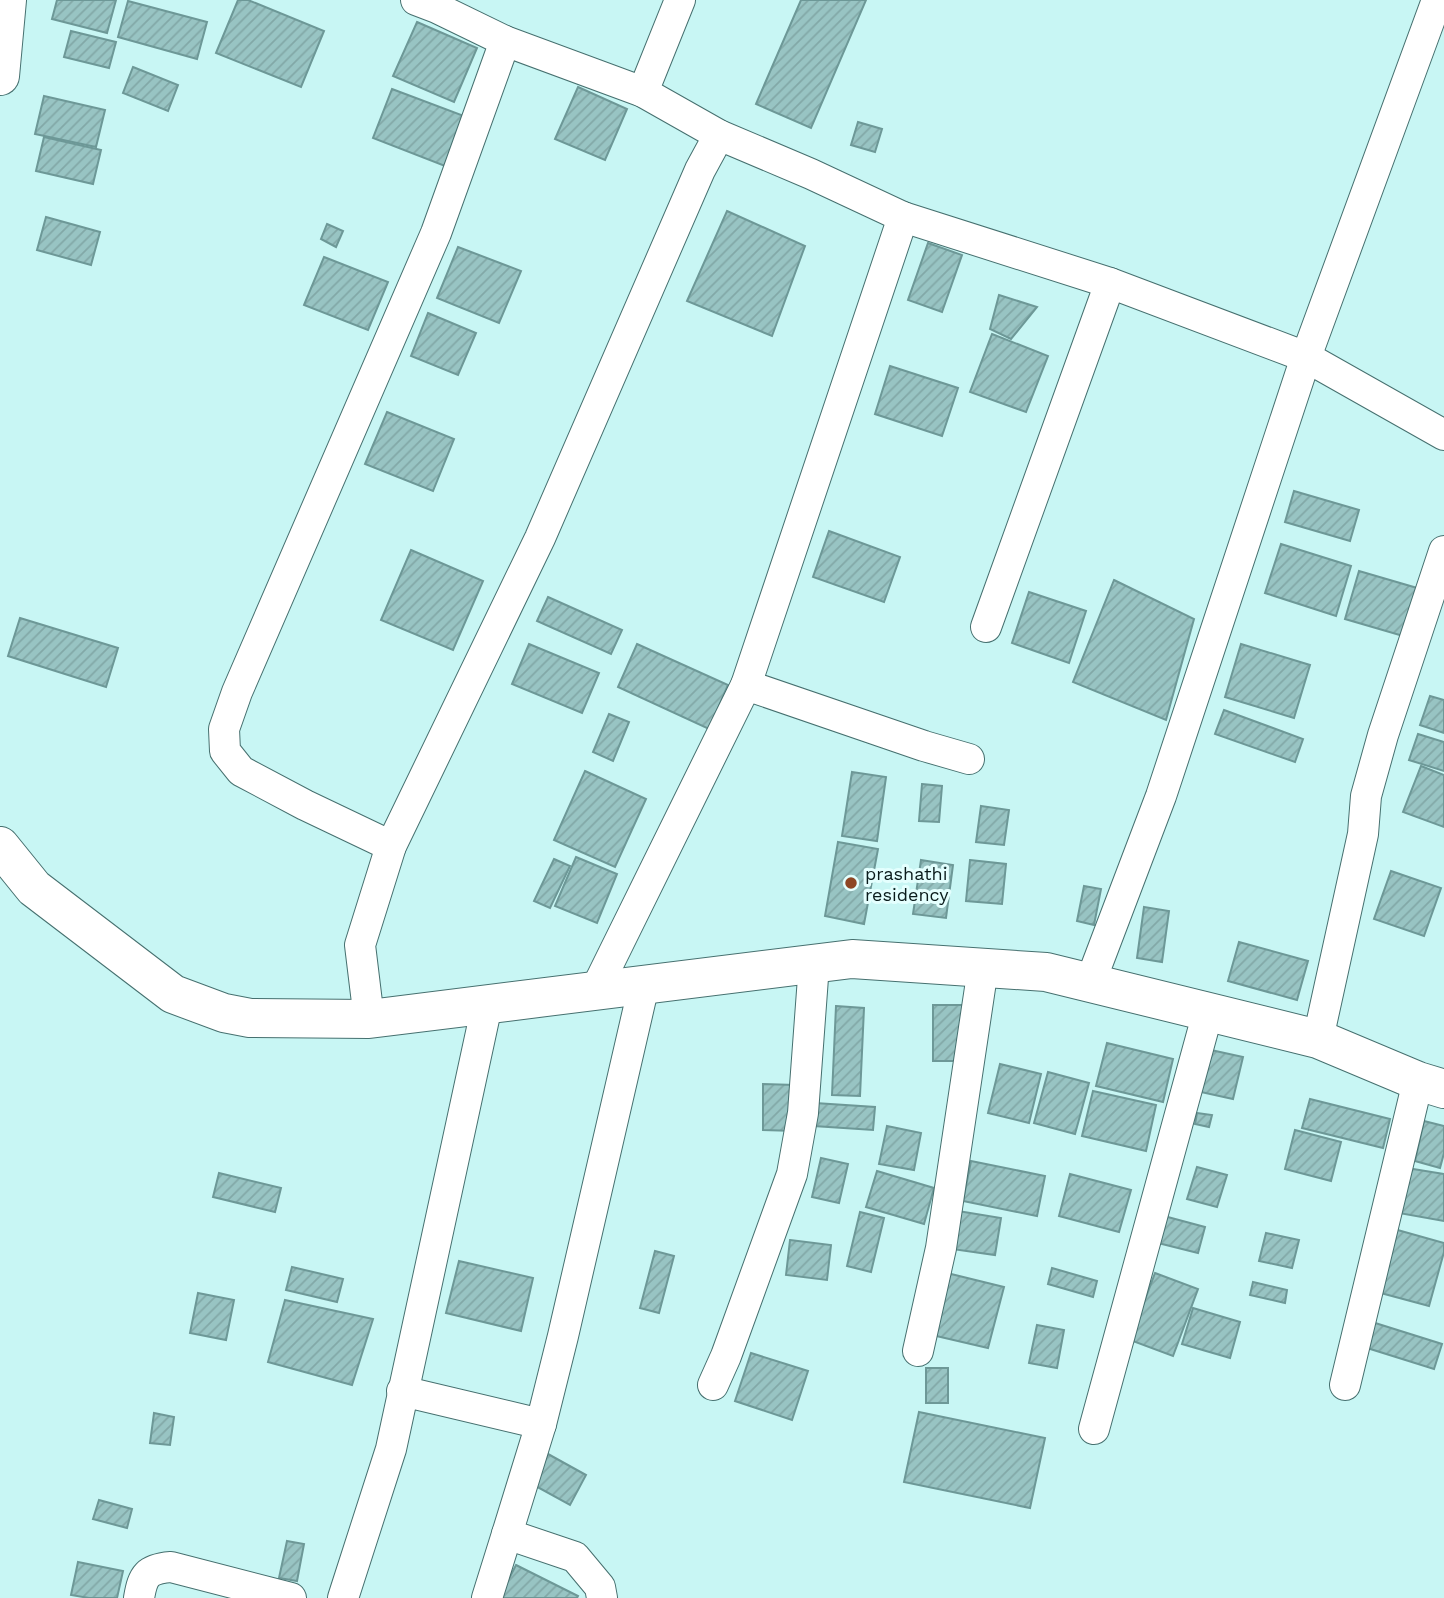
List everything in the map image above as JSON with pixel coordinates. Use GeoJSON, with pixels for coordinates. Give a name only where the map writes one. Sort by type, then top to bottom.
{"type":"FeatureCollection","features":[{"type":"Feature","properties":{"kind":"street"},"geometry":{"type":"LineString","coordinates":[[0,76],[7,0]]}},
{"type":"Feature","properties":{"kind":"street"},"geometry":{"type":"LineString","coordinates":[[643,92],[680,0]]}},
{"type":"Feature","properties":{"kind":"street"},"geometry":{"type":"LineString","coordinates":[[1090,983],[1161,796],[1306,357],[1437,0]]}},
{"type":"Feature","properties":{"kind":"street"},"geometry":{"type":"LineString","coordinates":[[431,3],[505,41],[643,92],[719,135],[903,217],[1110,283],[1306,357],[1444,435]]}},
{"type":"Feature","properties":{"kind":"street"},"geometry":{"type":"LineString","coordinates":[[391,846],[241,771],[225,751],[224,729],[289,568],[436,233],[505,41]]}},
{"type":"Feature","properties":{"kind":"street"},"geometry":{"type":"LineString","coordinates":[[369,1019],[360,945],[391,846],[540,538],[700,170],[719,135]]}},
{"type":"Feature","properties":{"kind":"street"},"geometry":{"type":"LineString","coordinates":[[595,991],[746,685],[903,217]]}},
{"type":"Feature","properties":{"kind":"street"},"geometry":{"type":"LineString","coordinates":[[986,627],[1110,283]]}},
{"type":"Feature","properties":{"kind":"street"},"geometry":{"type":"LineString","coordinates":[[1318,1039],[1363,834],[1366,796],[1383,735],[1444,551]]}},
{"type":"Feature","properties":{"kind":"street"},"geometry":{"type":"LineString","coordinates":[[746,685],[969,759]]}},
{"type":"Feature","properties":{"kind":"street"},"geometry":{"type":"LineString","coordinates":[[0,846],[34,888],[173,994],[224,1013],[250,1018],[369,1019],[852,960],[1046,972],[1318,1039],[1431,1085],[1345,1385]]}},
{"type":"Feature","properties":{"kind":"street"},"geometry":{"type":"LineString","coordinates":[[713,1385],[792,1174],[803,1113],[814,964]]}},
{"type":"Feature","properties":{"kind":"street"},"geometry":{"type":"LineString","coordinates":[[918,1351],[941,1248],[983,968]]}},
{"type":"Feature","properties":{"kind":"street"},"geometry":{"type":"LineString","coordinates":[[487,1598],[541,1424],[564,1336],[643,985]]}},
{"type":"Feature","properties":{"kind":"street"},"geometry":{"type":"LineString","coordinates":[[343,1598],[391,1449],[487,1005]]}},
{"type":"Feature","properties":{"kind":"street"},"geometry":{"type":"LineString","coordinates":[[1094,1429],[1208,1012]]}},
{"type":"Feature","properties":{"kind":"street"},"geometry":{"type":"LineString","coordinates":[[402,1391],[541,1424]]}},
{"type":"Feature","properties":{"kind":"street"},"geometry":{"type":"LineString","coordinates":[[507,1534],[575,1557],[600,1587],[602,1598]]}},
{"type":"Feature","properties":{"kind":"street"},"geometry":{"type":"LineString","coordinates":[[139,1598],[142,1581],[149,1572],[171,1566],[291,1598]]}},
{"type":"Feature","properties":{"kind":"building"},"geometry":{"type":"Polygon","coordinates":[[[57,0],[116,0],[107,33],[52,19],[57,0]]]}},
{"type":"Feature","properties":{"kind":"building"},"geometry":{"type":"Polygon","coordinates":[[[238,0],[248,0],[324,31],[301,87],[216,53],[238,0]]]}},
{"type":"Feature","properties":{"kind":"building"},"geometry":{"type":"Polygon","coordinates":[[[801,0],[866,0],[811,128],[756,104],[801,0]]]}},
{"type":"Feature","properties":{"kind":"building"},"geometry":{"type":"Polygon","coordinates":[[[128,1],[207,22],[197,59],[118,37],[128,1]]]}},
{"type":"Feature","properties":{"kind":"building"},"geometry":{"type":"Polygon","coordinates":[[[417,22],[477,48],[454,102],[393,76],[417,22]]]}},
{"type":"Feature","properties":{"kind":"building"},"geometry":{"type":"Polygon","coordinates":[[[71,31],[116,42],[109,68],[64,57],[71,31]]]}},
{"type":"Feature","properties":{"kind":"building"},"geometry":{"type":"Polygon","coordinates":[[[133,67],[178,85],[168,111],[123,93],[133,67]]]}},
{"type":"Feature","properties":{"kind":"building"},"geometry":{"type":"Polygon","coordinates":[[[578,87],[627,109],[605,160],[555,139],[578,87]]]}},
{"type":"Feature","properties":{"kind":"building"},"geometry":{"type":"Polygon","coordinates":[[[392,89],[464,116],[445,166],[373,138],[392,89]]]}},
{"type":"Feature","properties":{"kind":"building"},"geometry":{"type":"Polygon","coordinates":[[[44,96],[105,110],[96,147],[35,134],[44,96]]]}},
{"type":"Feature","properties":{"kind":"building"},"geometry":{"type":"Polygon","coordinates":[[[858,122],[882,129],[875,152],[851,145],[858,122]]]}},
{"type":"Feature","properties":{"kind":"building"},"geometry":{"type":"Polygon","coordinates":[[[44,137],[101,150],[93,184],[36,171],[44,137]]]}},
{"type":"Feature","properties":{"kind":"building"},"geometry":{"type":"Polygon","coordinates":[[[727,211],[805,246],[772,336],[687,301],[727,211]]]}},
{"type":"Feature","properties":{"kind":"building"},"geometry":{"type":"Polygon","coordinates":[[[46,217],[100,232],[91,265],[37,250],[46,217]]]}},
{"type":"Feature","properties":{"kind":"building"},"geometry":{"type":"Polygon","coordinates":[[[327,224],[343,231],[336,247],[321,239],[327,224]]]}},
{"type":"Feature","properties":{"kind":"building"},"geometry":{"type":"Polygon","coordinates":[[[928,243],[962,255],[942,312],[908,300],[928,243]]]}},
{"type":"Feature","properties":{"kind":"building"},"geometry":{"type":"Polygon","coordinates":[[[458,247],[521,271],[499,323],[437,298],[458,247]]]}},
{"type":"Feature","properties":{"kind":"building"},"geometry":{"type":"Polygon","coordinates":[[[324,257],[388,282],[368,330],[304,305],[324,257]]]}},
{"type":"Feature","properties":{"kind":"building"},"geometry":{"type":"Polygon","coordinates":[[[999,295],[1037,307],[1011,339],[990,329],[999,295]]]}},
{"type":"Feature","properties":{"kind":"building"},"geometry":{"type":"Polygon","coordinates":[[[428,313],[476,333],[458,375],[411,356],[428,313]]]}},
{"type":"Feature","properties":{"kind":"building"},"geometry":{"type":"Polygon","coordinates":[[[992,334],[1048,356],[1026,412],[970,392],[992,334]]]}},
{"type":"Feature","properties":{"kind":"building"},"geometry":{"type":"Polygon","coordinates":[[[890,366],[958,388],[942,436],[875,414],[890,366]]]}},
{"type":"Feature","properties":{"kind":"building"},"geometry":{"type":"Polygon","coordinates":[[[387,412],[454,439],[433,491],[365,464],[387,412]]]}},
{"type":"Feature","properties":{"kind":"building"},"geometry":{"type":"Polygon","coordinates":[[[1294,491],[1359,510],[1350,541],[1285,522],[1294,491]]]}},
{"type":"Feature","properties":{"kind":"building"},"geometry":{"type":"Polygon","coordinates":[[[829,531],[900,557],[884,602],[813,577],[829,531]]]}},
{"type":"Feature","properties":{"kind":"building"},"geometry":{"type":"Polygon","coordinates":[[[1281,544],[1351,566],[1336,616],[1265,593],[1281,544]]]}},
{"type":"Feature","properties":{"kind":"building"},"geometry":{"type":"Polygon","coordinates":[[[411,550],[483,581],[453,650],[381,620],[411,550]]]}},
{"type":"Feature","properties":{"kind":"building"},"geometry":{"type":"Polygon","coordinates":[[[1359,571],[1424,590],[1410,638],[1345,619],[1359,571]]]}},
{"type":"Feature","properties":{"kind":"building"},"geometry":{"type":"Polygon","coordinates":[[[1114,580],[1194,619],[1166,720],[1073,682],[1114,580]]]}},
{"type":"Feature","properties":{"kind":"building"},"geometry":{"type":"Polygon","coordinates":[[[1029,592],[1086,611],[1069,663],[1012,643],[1029,592]]]}},
{"type":"Feature","properties":{"kind":"building"},"geometry":{"type":"Polygon","coordinates":[[[548,597],[622,630],[611,654],[537,621],[548,597]]]}},
{"type":"Feature","properties":{"kind":"building"},"geometry":{"type":"Polygon","coordinates":[[[20,618],[118,648],[106,687],[8,656],[20,618]]]}},
{"type":"Feature","properties":{"kind":"building"},"geometry":{"type":"Polygon","coordinates":[[[529,644],[599,673],[582,713],[512,684],[529,644]]]}},
{"type":"Feature","properties":{"kind":"building"},"geometry":{"type":"Polygon","coordinates":[[[637,644],[728,685],[709,729],[618,687],[637,644]]]}},
{"type":"Feature","properties":{"kind":"building"},"geometry":{"type":"Polygon","coordinates":[[[1241,644],[1310,665],[1294,718],[1225,697],[1241,644]]]}},
{"type":"Feature","properties":{"kind":"building"},"geometry":{"type":"Polygon","coordinates":[[[1430,696],[1444,700],[1444,733],[1420,725],[1430,696]]]}},
{"type":"Feature","properties":{"kind":"building"},"geometry":{"type":"Polygon","coordinates":[[[1224,710],[1303,739],[1295,762],[1215,734],[1224,710]]]}},
{"type":"Feature","properties":{"kind":"building"},"geometry":{"type":"Polygon","coordinates":[[[609,714],[629,722],[613,761],[593,752],[609,714]]]}},
{"type":"Feature","properties":{"kind":"building"},"geometry":{"type":"Polygon","coordinates":[[[1418,734],[1444,742],[1444,771],[1409,760],[1418,734]]]}},
{"type":"Feature","properties":{"kind":"building"},"geometry":{"type":"Polygon","coordinates":[[[1421,766],[1444,775],[1444,827],[1403,812],[1421,766]]]}},
{"type":"Feature","properties":{"kind":"building"},"geometry":{"type":"Polygon","coordinates":[[[585,771],[646,799],[615,867],[554,840],[585,771]]]}},
{"type":"Feature","properties":{"kind":"building"},"geometry":{"type":"Polygon","coordinates":[[[852,772],[886,777],[877,841],[842,836],[852,772]]]}},
{"type":"Feature","properties":{"kind":"building"},"geometry":{"type":"Polygon","coordinates":[[[922,784],[942,786],[939,822],[919,821],[922,784]]]}},
{"type":"Feature","properties":{"kind":"building"},"geometry":{"type":"Polygon","coordinates":[[[981,806],[1009,810],[1004,845],[976,842],[981,806]]]}},
{"type":"Feature","properties":{"kind":"building","name":"prashathi residency"},"geometry":{"type":"Polygon","coordinates":[[[838,842],[878,849],[864,924],[825,916],[838,842]]]}},
{"type":"Feature","properties":{"kind":"building"},"geometry":{"type":"Polygon","coordinates":[[[576,857],[617,874],[597,923],[555,906],[576,857]]]}},
{"type":"Feature","properties":{"kind":"building"},"geometry":{"type":"Polygon","coordinates":[[[554,859],[570,866],[550,908],[534,901],[554,859]]]}},
{"type":"Feature","properties":{"kind":"building"},"geometry":{"type":"Polygon","coordinates":[[[921,860],[953,865],[946,918],[913,914],[921,860]]]}},
{"type":"Feature","properties":{"kind":"building"},"geometry":{"type":"Polygon","coordinates":[[[970,860],[1006,864],[1002,904],[966,901],[970,860]]]}},
{"type":"Feature","properties":{"kind":"building"},"geometry":{"type":"Polygon","coordinates":[[[1391,871],[1441,888],[1424,936],[1374,919],[1391,871]]]}},
{"type":"Feature","properties":{"kind":"building"},"geometry":{"type":"Polygon","coordinates":[[[1084,886],[1101,889],[1094,925],[1077,921],[1084,886]]]}},
{"type":"Feature","properties":{"kind":"building"},"geometry":{"type":"Polygon","coordinates":[[[1144,907],[1169,911],[1162,962],[1137,958],[1144,907]]]}},
{"type":"Feature","properties":{"kind":"building"},"geometry":{"type":"Polygon","coordinates":[[[1239,942],[1308,961],[1297,1000],[1228,981],[1239,942]]]}},
{"type":"Feature","properties":{"kind":"building"},"geometry":{"type":"Polygon","coordinates":[[[933,1005],[968,1005],[968,1061],[933,1061],[933,1005]]]}},
{"type":"Feature","properties":{"kind":"building"},"geometry":{"type":"Polygon","coordinates":[[[836,1006],[864,1008],[860,1096],[832,1095],[836,1006]]]}},
{"type":"Feature","properties":{"kind":"building"},"geometry":{"type":"Polygon","coordinates":[[[1107,1043],[1173,1059],[1163,1102],[1096,1086],[1107,1043]]]}},
{"type":"Feature","properties":{"kind":"building"},"geometry":{"type":"Polygon","coordinates":[[[1211,1050],[1243,1057],[1233,1099],[1201,1092],[1211,1050]]]}},
{"type":"Feature","properties":{"kind":"building"},"geometry":{"type":"Polygon","coordinates":[[[1000,1064],[1041,1074],[1029,1123],[988,1113],[1000,1064]]]}},
{"type":"Feature","properties":{"kind":"building"},"geometry":{"type":"Polygon","coordinates":[[[1048,1072],[1089,1083],[1075,1134],[1034,1123],[1048,1072]]]}},
{"type":"Feature","properties":{"kind":"building"},"geometry":{"type":"Polygon","coordinates":[[[763,1084],[795,1085],[795,1131],[763,1130],[763,1084]]]}},
{"type":"Feature","properties":{"kind":"building"},"geometry":{"type":"Polygon","coordinates":[[[1093,1091],[1156,1105],[1146,1151],[1082,1136],[1093,1091]]]}},
{"type":"Feature","properties":{"kind":"building"},"geometry":{"type":"Polygon","coordinates":[[[1310,1099],[1390,1119],[1383,1148],[1302,1128],[1310,1099]]]}},
{"type":"Feature","properties":{"kind":"building"},"geometry":{"type":"Polygon","coordinates":[[[815,1103],[875,1107],[873,1130],[814,1126],[815,1103]]]}},
{"type":"Feature","properties":{"kind":"building"},"geometry":{"type":"Polygon","coordinates":[[[1197,1113],[1212,1115],[1209,1127],[1195,1124],[1197,1113]]]}},
{"type":"Feature","properties":{"kind":"building"},"geometry":{"type":"Polygon","coordinates":[[[1424,1121],[1444,1126],[1444,1153],[1440,1168],[1415,1161],[1424,1121]]]}},
{"type":"Feature","properties":{"kind":"building"},"geometry":{"type":"Polygon","coordinates":[[[887,1126],[921,1133],[914,1170],[879,1164],[887,1126]]]}},
{"type":"Feature","properties":{"kind":"building"},"geometry":{"type":"Polygon","coordinates":[[[1295,1130],[1341,1142],[1331,1181],[1285,1169],[1295,1130]]]}},
{"type":"Feature","properties":{"kind":"building"},"geometry":{"type":"Polygon","coordinates":[[[821,1158],[848,1164],[839,1203],[812,1197],[821,1158]]]}},
{"type":"Feature","properties":{"kind":"building"},"geometry":{"type":"Polygon","coordinates":[[[971,1161],[1045,1176],[1037,1216],[963,1201],[971,1161]]]}},
{"type":"Feature","properties":{"kind":"building"},"geometry":{"type":"Polygon","coordinates":[[[1197,1167],[1227,1175],[1217,1207],[1187,1199],[1197,1167]]]}},
{"type":"Feature","properties":{"kind":"building"},"geometry":{"type":"Polygon","coordinates":[[[1407,1168],[1444,1174],[1444,1221],[1399,1213],[1407,1168]]]}},
{"type":"Feature","properties":{"kind":"building"},"geometry":{"type":"Polygon","coordinates":[[[877,1171],[934,1188],[924,1224],[866,1207],[877,1171]]]}},
{"type":"Feature","properties":{"kind":"building"},"geometry":{"type":"Polygon","coordinates":[[[219,1173],[281,1188],[275,1212],[213,1197],[219,1173]]]}},
{"type":"Feature","properties":{"kind":"building"},"geometry":{"type":"Polygon","coordinates":[[[1070,1174],[1131,1190],[1119,1232],[1059,1216],[1070,1174]]]}},
{"type":"Feature","properties":{"kind":"building"},"geometry":{"type":"Polygon","coordinates":[[[958,1211],[1001,1218],[995,1255],[952,1249],[958,1211]]]}},
{"type":"Feature","properties":{"kind":"building"},"geometry":{"type":"Polygon","coordinates":[[[860,1212],[884,1218],[871,1272],[847,1266],[860,1212]]]}},
{"type":"Feature","properties":{"kind":"building"},"geometry":{"type":"Polygon","coordinates":[[[1164,1216],[1205,1227],[1198,1253],[1158,1243],[1164,1216]]]}},
{"type":"Feature","properties":{"kind":"building"},"geometry":{"type":"Polygon","coordinates":[[[1394,1229],[1444,1243],[1429,1306],[1377,1292],[1394,1229]]]}},
{"type":"Feature","properties":{"kind":"building"},"geometry":{"type":"Polygon","coordinates":[[[1266,1233],[1299,1240],[1292,1268],[1259,1261],[1266,1233]]]}},
{"type":"Feature","properties":{"kind":"building"},"geometry":{"type":"Polygon","coordinates":[[[790,1240],[831,1245],[827,1280],[786,1275],[790,1240]]]}},
{"type":"Feature","properties":{"kind":"building"},"geometry":{"type":"Polygon","coordinates":[[[655,1251],[674,1256],[659,1313],[640,1308],[655,1251]]]}},
{"type":"Feature","properties":{"kind":"building"},"geometry":{"type":"Polygon","coordinates":[[[459,1261],[533,1278],[521,1331],[446,1313],[459,1261]]]}},
{"type":"Feature","properties":{"kind":"building"},"geometry":{"type":"Polygon","coordinates":[[[292,1267],[343,1279],[337,1302],[286,1290],[292,1267]]]}},
{"type":"Feature","properties":{"kind":"building"},"geometry":{"type":"Polygon","coordinates":[[[1052,1268],[1097,1281],[1093,1297],[1048,1284],[1052,1268]]]}},
{"type":"Feature","properties":{"kind":"building"},"geometry":{"type":"Polygon","coordinates":[[[947,1273],[1004,1287],[988,1348],[932,1335],[947,1273]]]}},
{"type":"Feature","properties":{"kind":"building"},"geometry":{"type":"Polygon","coordinates":[[[1155,1273],[1198,1289],[1173,1356],[1130,1340],[1155,1273]]]}},
{"type":"Feature","properties":{"kind":"building"},"geometry":{"type":"Polygon","coordinates":[[[1253,1282],[1287,1290],[1285,1303],[1250,1295],[1253,1282]]]}},
{"type":"Feature","properties":{"kind":"building"},"geometry":{"type":"Polygon","coordinates":[[[198,1293],[234,1300],[226,1340],[190,1333],[198,1293]]]}},
{"type":"Feature","properties":{"kind":"building"},"geometry":{"type":"Polygon","coordinates":[[[285,1300],[373,1319],[352,1385],[268,1362],[285,1300]]]}},
{"type":"Feature","properties":{"kind":"building"},"geometry":{"type":"Polygon","coordinates":[[[1193,1308],[1240,1322],[1230,1358],[1182,1344],[1193,1308]]]}},
{"type":"Feature","properties":{"kind":"building"},"geometry":{"type":"Polygon","coordinates":[[[1372,1322],[1442,1344],[1434,1369],[1364,1347],[1372,1322]]]}},
{"type":"Feature","properties":{"kind":"building"},"geometry":{"type":"Polygon","coordinates":[[[1037,1325],[1064,1330],[1057,1368],[1029,1363],[1037,1325]]]}},
{"type":"Feature","properties":{"kind":"building"},"geometry":{"type":"Polygon","coordinates":[[[751,1353],[808,1371],[792,1420],[735,1401],[751,1353]]]}},
{"type":"Feature","properties":{"kind":"building"},"geometry":{"type":"Polygon","coordinates":[[[926,1368],[948,1368],[948,1403],[926,1403],[926,1368]]]}},
{"type":"Feature","properties":{"kind":"building"},"geometry":{"type":"Polygon","coordinates":[[[919,1412],[1045,1438],[1030,1508],[904,1482],[919,1412]]]}},
{"type":"Feature","properties":{"kind":"building"},"geometry":{"type":"Polygon","coordinates":[[[154,1413],[174,1417],[170,1445],[150,1443],[154,1413]]]}},
{"type":"Feature","properties":{"kind":"building"},"geometry":{"type":"Polygon","coordinates":[[[548,1454],[586,1475],[570,1505],[532,1484],[548,1454]]]}},
{"type":"Feature","properties":{"kind":"building"},"geometry":{"type":"Polygon","coordinates":[[[99,1500],[132,1509],[127,1528],[93,1519],[99,1500]]]}},
{"type":"Feature","properties":{"kind":"building"},"geometry":{"type":"Polygon","coordinates":[[[287,1541],[304,1544],[297,1581],[279,1578],[287,1541]]]}},
{"type":"Feature","properties":{"kind":"building"},"geometry":{"type":"Polygon","coordinates":[[[78,1562],[123,1571],[117,1598],[71,1595],[78,1562]]]}},
{"type":"Feature","properties":{"kind":"building"},"geometry":{"type":"Polygon","coordinates":[[[516,1565],[578,1596],[577,1598],[499,1598],[516,1565]]]}},
{"type":"Feature","properties":{"kind":"place","name":"prashathi residency"},"geometry":{"type":"Point","coordinates":[851,883]}}]}
